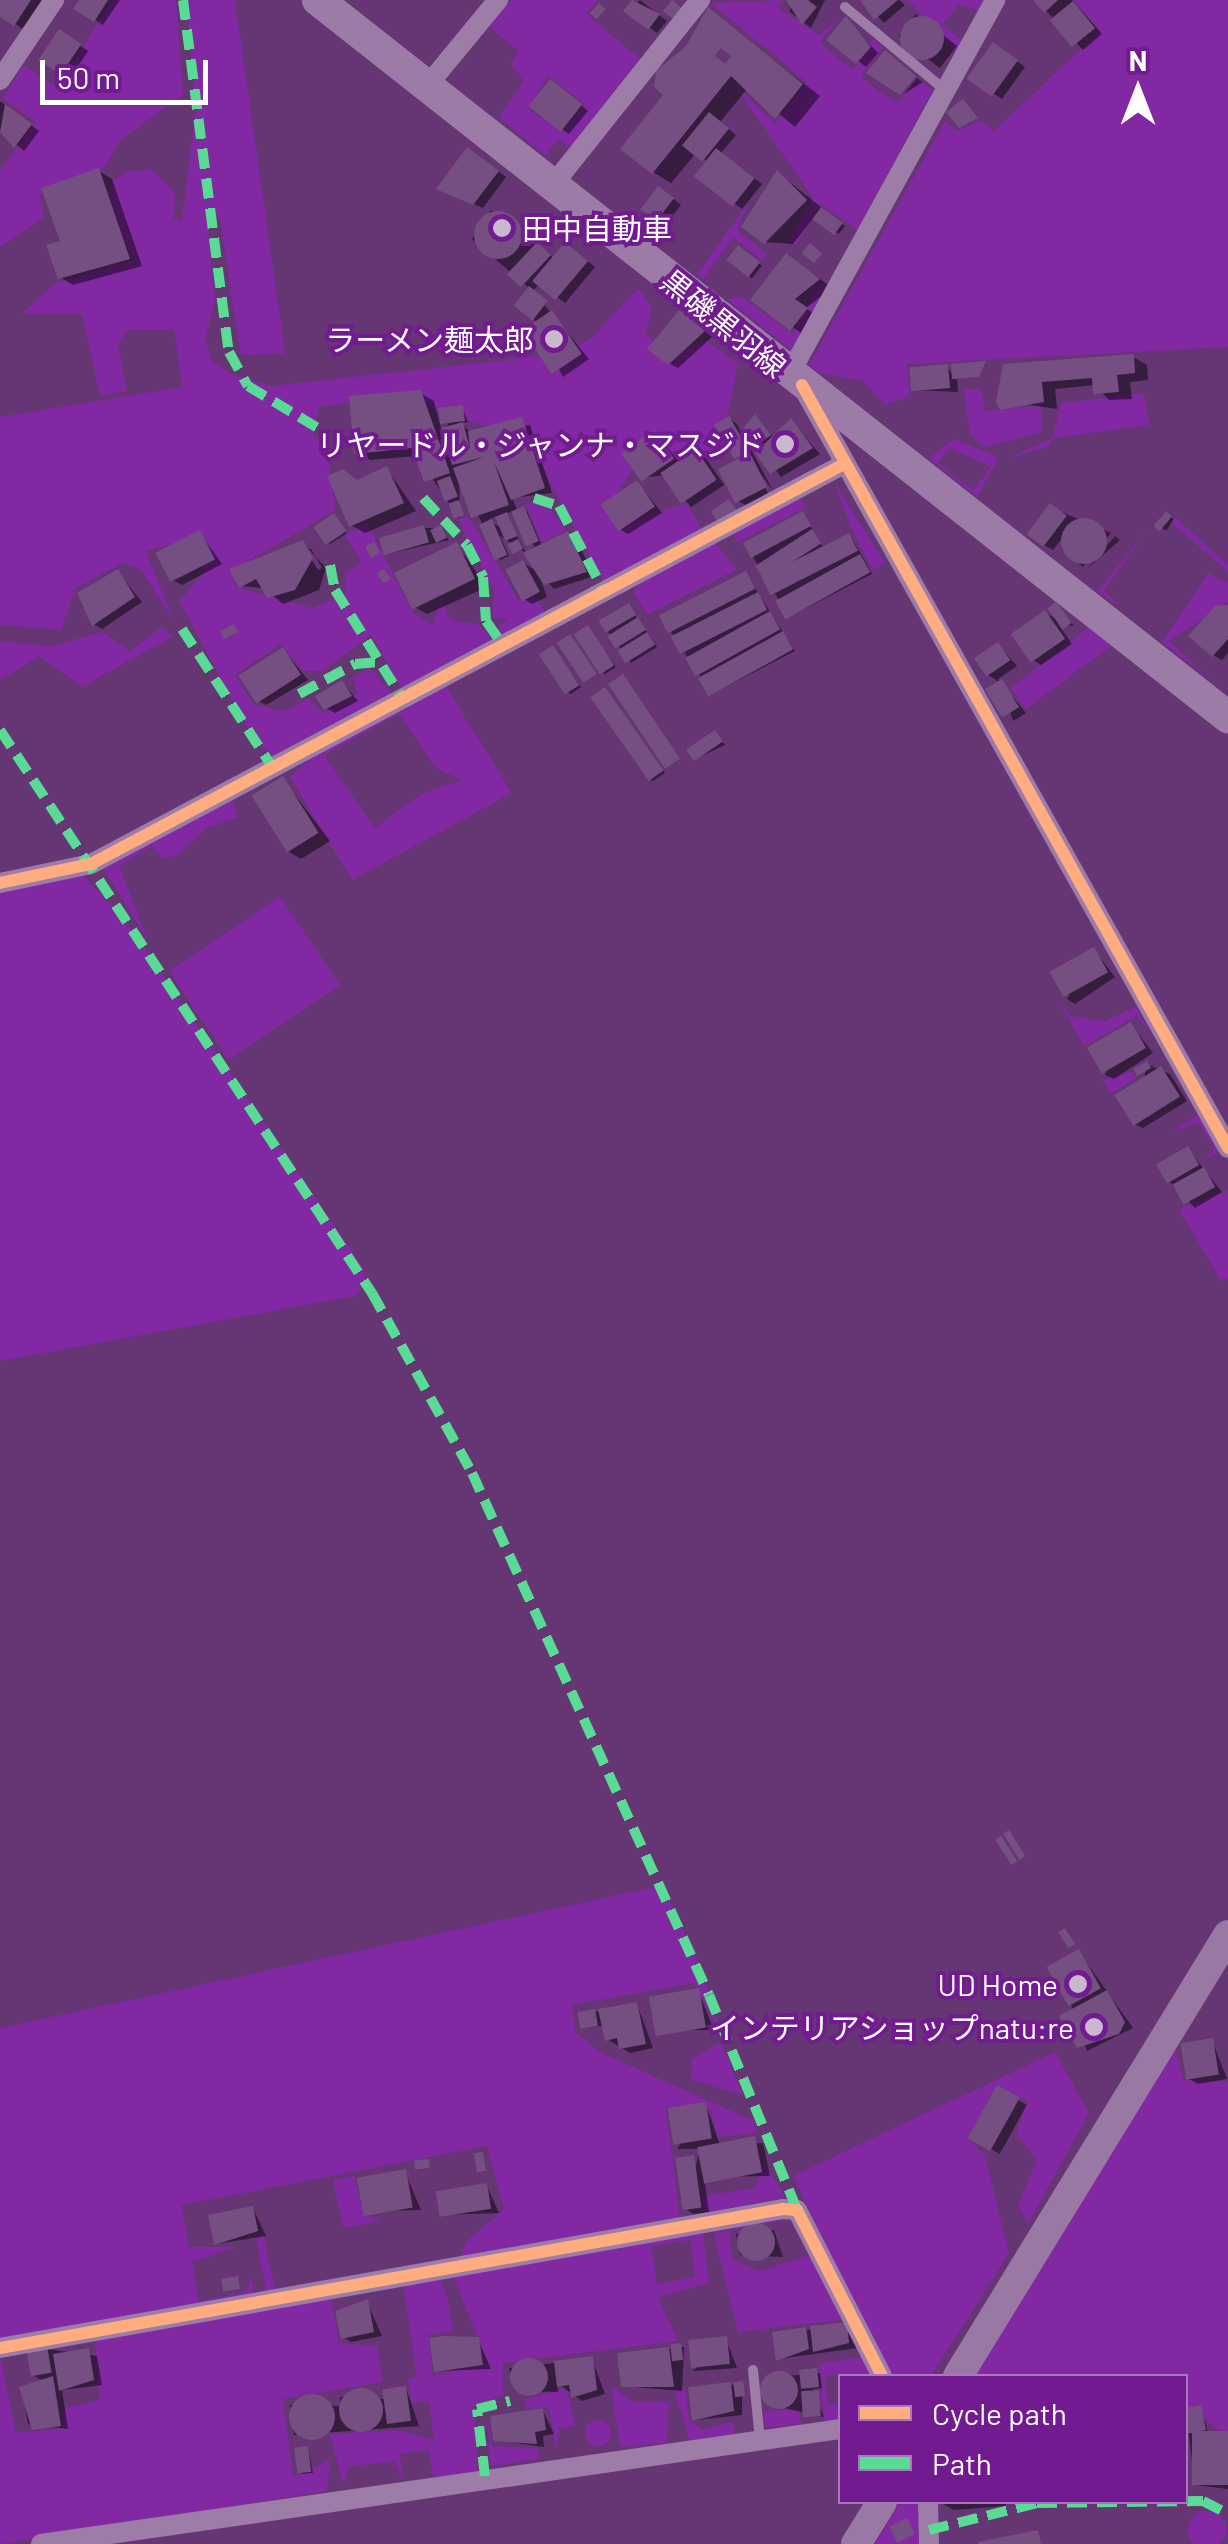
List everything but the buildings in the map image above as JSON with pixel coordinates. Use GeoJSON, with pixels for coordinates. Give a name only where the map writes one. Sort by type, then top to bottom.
{"type":"FeatureCollection","features":[{"type":"Feature","properties":{"kind":"main road","name":"黒磯黒羽線"},"geometry":{"type":"LineString","coordinates":[[318,0],[795,380],[1228,717]]}},
{"type":"Feature","properties":{"kind":"street"},"geometry":{"type":"LineString","coordinates":[[0,80],[54,0]]}},
{"type":"Feature","properties":{"kind":"street"},"geometry":{"type":"LineString","coordinates":[[427,86],[498,0]]}},
{"type":"Feature","properties":{"kind":"street"},"geometry":{"type":"LineString","coordinates":[[552,186],[700,0]]}},
{"type":"Feature","properties":{"kind":"street"},"geometry":{"type":"LineString","coordinates":[[994,0],[795,380],[1228,1148]]}},
{"type":"Feature","properties":{"kind":"street"},"geometry":{"type":"LineString","coordinates":[[0,883],[91,864],[842,465]]}},
{"type":"Feature","properties":{"kind":"street"},"geometry":{"type":"LineString","coordinates":[[959,2374],[1228,1935]]}},
{"type":"Feature","properties":{"kind":"street"},"geometry":{"type":"LineString","coordinates":[[0,2348],[784,2209],[796,2210],[881,2374]]}},
{"type":"Feature","properties":{"kind":"street"},"geometry":{"type":"LineString","coordinates":[[42,2544],[838,2430]]}},
{"type":"Feature","properties":{"kind":"street"},"geometry":{"type":"LineString","coordinates":[[856,2544],[881,2504]]}},
{"type":"Feature","properties":{"kind":"street"},"geometry":{"type":"LineString","coordinates":[[928,2504],[929,2544]]}},
{"type":"Feature","properties":{"kind":"lane"},"geometry":{"type":"LineString","coordinates":[[845,8],[945,90]]}},
{"type":"Feature","properties":{"kind":"lane"},"geometry":{"type":"LineString","coordinates":[[753,2370],[760,2440]]}},
{"type":"Feature","properties":{"kind":"shaded area"},"geometry":{"type":"Polygon","coordinates":[[[112,0],[176,0],[183,95],[120,140],[105,167],[40,194],[44,218],[0,247],[0,171],[41,114],[34,121],[3,98],[24,65],[57,88],[112,0]]]}},
{"type":"Feature","properties":{"kind":"shaded area"},"geometry":{"type":"Polygon","coordinates":[[[187,0],[235,0],[285,354],[241,355],[220,220],[206,206],[215,302],[205,338],[212,361],[232,374],[271,386],[561,354],[592,338],[638,288],[652,308],[646,335],[671,354],[706,340],[738,363],[721,449],[708,457],[644,451],[613,501],[626,522],[687,503],[703,532],[604,583],[526,438],[435,411],[416,393],[319,407],[313,435],[326,447],[336,510],[233,570],[236,587],[312,608],[345,594],[345,573],[362,563],[345,535],[367,523],[413,613],[433,625],[441,597],[451,620],[478,624],[496,644],[403,691],[371,635],[323,671],[303,671],[281,644],[235,675],[254,705],[284,711],[308,699],[324,713],[357,694],[353,677],[370,668],[394,695],[274,757],[254,740],[179,601],[205,572],[198,537],[146,551],[174,621],[141,570],[123,563],[76,588],[61,630],[0,625],[0,417],[182,387],[174,329],[128,329],[118,344],[127,391],[100,396],[82,314],[22,314],[54,284],[133,260],[105,203],[112,181],[128,171],[153,170],[175,194],[174,219],[182,221],[195,114],[187,0]]]}},
{"type":"Feature","properties":{"kind":"shaded area"},"geometry":{"type":"Polygon","coordinates":[[[511,0],[598,0],[586,14],[642,60],[570,148],[558,139],[546,156],[499,117],[524,82],[511,63],[519,51],[489,27],[511,0]],[[548,75],[529,110],[563,131],[584,104],[548,75]]]}},
{"type":"Feature","properties":{"kind":"shaded area"},"geometry":{"type":"Polygon","coordinates":[[[782,0],[777,7],[819,35],[840,16],[820,43],[853,70],[873,39],[883,47],[861,76],[877,90],[898,102],[918,78],[933,90],[857,230],[821,204],[796,245],[789,239],[813,198],[732,81],[775,123],[807,82],[710,3],[782,0]]]}},
{"type":"Feature","properties":{"kind":"shaded area"},"geometry":{"type":"Polygon","coordinates":[[[908,0],[984,0],[978,10],[959,5],[943,24],[962,41],[956,52],[908,0]]]}},
{"type":"Feature","properties":{"kind":"shaded area"},"geometry":{"type":"Polygon","coordinates":[[[1074,0],[1228,0],[1228,347],[907,364],[910,396],[885,405],[863,381],[820,373],[809,365],[945,121],[957,131],[981,120],[994,131],[1100,31],[1074,0]]]}},
{"type":"Feature","properties":{"kind":"shaded area"},"geometry":{"type":"Polygon","coordinates":[[[749,202],[737,230],[767,254],[763,261],[733,237],[704,279],[697,274],[749,202]]]}},
{"type":"Feature","properties":{"kind":"shaded area"},"geometry":{"type":"Polygon","coordinates":[[[821,282],[826,287],[791,350],[727,299],[743,297],[792,334],[821,282]]]}},
{"type":"Feature","properties":{"kind":"shaded area"},"geometry":{"type":"Polygon","coordinates":[[[964,389],[981,389],[985,411],[1041,406],[1041,432],[985,447],[970,435],[964,389]]]}},
{"type":"Feature","properties":{"kind":"shaded area"},"geometry":{"type":"Polygon","coordinates":[[[1143,393],[1150,425],[1053,438],[1060,403],[1143,393]]]}},
{"type":"Feature","properties":{"kind":"shaded area"},"geometry":{"type":"Polygon","coordinates":[[[1053,438],[1049,447],[1010,457],[1053,438]]]}},
{"type":"Feature","properties":{"kind":"shaded area"},"geometry":{"type":"Polygon","coordinates":[[[954,439],[999,457],[977,497],[929,458],[954,439]],[[950,448],[938,463],[973,490],[991,467],[950,448]]]}},
{"type":"Feature","properties":{"kind":"shaded area"},"geometry":{"type":"Polygon","coordinates":[[[834,482],[885,563],[873,570],[854,534],[834,482]]]}},
{"type":"Feature","properties":{"kind":"shaded area"},"geometry":{"type":"Polygon","coordinates":[[[800,498],[805,508],[737,542],[732,533],[800,498]]]}},
{"type":"Feature","properties":{"kind":"shaded area"},"geometry":{"type":"Polygon","coordinates":[[[544,502],[567,530],[541,542],[525,504],[544,502]]]}},
{"type":"Feature","properties":{"kind":"shaded area"},"geometry":{"type":"Polygon","coordinates":[[[468,516],[519,600],[537,598],[548,619],[507,639],[497,627],[508,619],[492,618],[494,591],[458,520],[468,516]]]}},
{"type":"Feature","properties":{"kind":"shaded area"},"geometry":{"type":"Polygon","coordinates":[[[1175,517],[1228,565],[1228,572],[1171,522],[1175,517]]]}},
{"type":"Feature","properties":{"kind":"shaded area"},"geometry":{"type":"Polygon","coordinates":[[[1151,525],[1104,590],[1123,611],[1098,591],[1151,525]]]}},
{"type":"Feature","properties":{"kind":"shaded area"},"geometry":{"type":"Polygon","coordinates":[[[715,543],[737,569],[647,615],[634,592],[640,583],[715,543]]]}},
{"type":"Feature","properties":{"kind":"shaded area"},"geometry":{"type":"Polygon","coordinates":[[[1208,573],[1228,583],[1228,602],[1169,641],[1212,681],[1162,642],[1208,573]]]}},
{"type":"Feature","properties":{"kind":"shaded area"},"geometry":{"type":"Polygon","coordinates":[[[1090,626],[1114,644],[1026,709],[1011,688],[1090,626]]]}},
{"type":"Feature","properties":{"kind":"shaded area"},"geometry":{"type":"Polygon","coordinates":[[[162,627],[173,636],[82,687],[39,656],[0,680],[0,641],[50,646],[102,632],[130,651],[162,627]]]}},
{"type":"Feature","properties":{"kind":"shaded area"},"geometry":{"type":"Polygon","coordinates":[[[445,685],[512,793],[352,880],[290,777],[316,752],[445,685]],[[399,714],[324,755],[375,828],[421,794],[462,780],[437,769],[399,714]]]}},
{"type":"Feature","properties":{"kind":"shaded area"},"geometry":{"type":"Polygon","coordinates":[[[221,801],[233,802],[239,817],[206,828],[177,856],[162,858],[152,846],[119,866],[149,943],[104,869],[221,801]]]}},
{"type":"Feature","properties":{"kind":"shaded area"},"geometry":{"type":"Polygon","coordinates":[[[80,871],[130,927],[364,1269],[366,1284],[355,1296],[0,1361],[0,887],[80,871]]]}},
{"type":"Feature","properties":{"kind":"shaded area"},"geometry":{"type":"Polygon","coordinates":[[[280,896],[340,985],[229,1060],[169,971],[280,896]]]}},
{"type":"Feature","properties":{"kind":"shaded area"},"geometry":{"type":"Polygon","coordinates":[[[1059,1002],[1071,1016],[1105,1021],[1136,1007],[1154,1038],[1137,1016],[1084,1046],[1059,1002]]]}},
{"type":"Feature","properties":{"kind":"shaded area"},"geometry":{"type":"Polygon","coordinates":[[[1132,1072],[1136,1078],[1110,1094],[1103,1080],[1132,1072]]]}},
{"type":"Feature","properties":{"kind":"shaded area"},"geometry":{"type":"Polygon","coordinates":[[[1198,1115],[1219,1151],[1201,1162],[1214,1149],[1199,1123],[1169,1132],[1198,1115]]]}},
{"type":"Feature","properties":{"kind":"shaded area"},"geometry":{"type":"Polygon","coordinates":[[[1228,1190],[1228,1277],[1221,1281],[1179,1209],[1228,1190]]]}},
{"type":"Feature","properties":{"kind":"shaded area"},"geometry":{"type":"Polygon","coordinates":[[[655,1887],[665,1890],[702,1972],[721,2034],[694,1983],[572,2005],[576,2033],[602,2053],[754,2121],[756,2133],[717,2137],[711,2110],[666,2107],[680,2218],[703,2233],[709,2283],[658,2297],[678,2341],[503,2363],[503,2395],[474,2405],[478,2472],[433,2477],[429,2450],[400,2454],[403,2480],[394,2461],[348,2467],[343,2485],[330,2434],[396,2430],[434,2440],[429,2401],[412,2403],[408,2379],[417,2377],[402,2279],[438,2271],[447,2297],[453,2331],[428,2335],[433,2375],[488,2363],[452,2273],[468,2240],[504,2209],[487,2146],[182,2205],[189,2247],[237,2247],[192,2262],[199,2301],[246,2292],[251,2275],[255,2296],[0,2339],[0,2028],[655,1887]],[[690,2240],[652,2246],[657,2284],[695,2277],[690,2240]]]}},
{"type":"Feature","properties":{"kind":"shaded area"},"geometry":{"type":"Polygon","coordinates":[[[718,2043],[743,2095],[691,2080],[692,2059],[718,2043]]]}},
{"type":"Feature","properties":{"kind":"shaded area"},"geometry":{"type":"Polygon","coordinates":[[[1175,2048],[1184,2080],[1228,2082],[1228,2437],[1196,2413],[1188,2415],[1188,2374],[968,2374],[1175,2048]]]}},
{"type":"Feature","properties":{"kind":"shaded area"},"geometry":{"type":"Polygon","coordinates":[[[1055,2052],[1089,2113],[1028,2224],[1018,2205],[1037,2160],[1016,2134],[1027,2101],[996,2086],[967,2138],[985,2156],[1009,2253],[932,2374],[887,2374],[793,2176],[1055,2052]]]}},
{"type":"Feature","properties":{"kind":"shaded area"},"geometry":{"type":"Polygon","coordinates":[[[765,2163],[785,2197],[705,2213],[702,2196],[755,2188],[765,2163]]]}},
{"type":"Feature","properties":{"kind":"shaded area"},"geometry":{"type":"Polygon","coordinates":[[[355,2176],[363,2215],[382,2221],[343,2228],[333,2180],[355,2176]]]}},
{"type":"Feature","properties":{"kind":"shaded area"},"geometry":{"type":"Polygon","coordinates":[[[781,2215],[790,2219],[728,2231],[733,2260],[759,2271],[813,2254],[848,2319],[738,2332],[714,2234],[781,2215]]]}},
{"type":"Feature","properties":{"kind":"shaded area"},"geometry":{"type":"Polygon","coordinates":[[[263,2233],[275,2290],[266,2291],[256,2237],[263,2233]]]}},
{"type":"Feature","properties":{"kind":"shaded area"},"geometry":{"type":"Polygon","coordinates":[[[330,2292],[339,2343],[377,2346],[383,2382],[283,2399],[293,2477],[330,2460],[327,2491],[0,2544],[0,2356],[16,2432],[61,2429],[65,2408],[99,2400],[95,2339],[330,2292]]]}},
{"type":"Feature","properties":{"kind":"shaded area"},"geometry":{"type":"Polygon","coordinates":[[[867,2357],[875,2374],[825,2376],[828,2405],[838,2404],[838,2420],[824,2422],[819,2363],[867,2357]]]}},
{"type":"Feature","properties":{"kind":"shaded area"},"geometry":{"type":"Polygon","coordinates":[[[611,2385],[633,2402],[669,2402],[667,2443],[620,2447],[611,2385]]]}},
{"type":"Feature","properties":{"kind":"shaded area"},"geometry":{"type":"Polygon","coordinates":[[[567,2388],[575,2426],[559,2428],[556,2450],[549,2407],[526,2409],[525,2399],[567,2388]]]}},
{"type":"Feature","properties":{"kind":"shaded area"},"geometry":{"type":"Polygon","coordinates":[[[686,2389],[689,2420],[701,2430],[733,2422],[735,2434],[690,2441],[674,2390],[686,2389]]]}},
{"type":"Feature","properties":{"kind":"shaded area"},"geometry":{"type":"Polygon","coordinates":[[[799,2409],[801,2424],[765,2428],[764,2411],[799,2409]]]}},
{"type":"Feature","properties":{"kind":"shaded area"},"geometry":{"type":"Polygon","coordinates":[[[487,2413],[492,2446],[537,2448],[539,2459],[490,2466],[487,2413]]]}},
{"type":"Feature","properties":{"kind":"shaded area"},"geometry":{"type":"Polygon","coordinates":[[[598,2420],[607,2424],[611,2433],[607,2442],[598,2446],[589,2442],[585,2433],[589,2424],[598,2420]]]}},
{"type":"Feature","properties":{"kind":"shaded area"},"geometry":{"type":"Polygon","coordinates":[[[899,2504],[920,2504],[922,2544],[875,2544],[899,2504]]]}},
{"type":"Feature","properties":{"kind":"shaded area"},"geometry":{"type":"Polygon","coordinates":[[[1200,2513],[1214,2513],[1224,2523],[1224,2537],[1217,2545],[1197,2545],[1190,2537],[1190,2523],[1200,2513]]]}},
{"type":"Feature","properties":{"kind":"marked path"},"geometry":{"type":"LineString","coordinates":[[183,0],[229,352],[248,386],[318,428]]}},
{"type":"Feature","properties":{"kind":"marked path"},"geometry":{"type":"LineString","coordinates":[[423,498],[467,545],[483,577],[486,621],[504,647]]}},
{"type":"Feature","properties":{"kind":"marked path"},"geometry":{"type":"LineString","coordinates":[[534,498],[559,506],[606,595]]}},
{"type":"Feature","properties":{"kind":"marked path"},"geometry":{"type":"LineString","coordinates":[[330,565],[335,590],[402,698]]}},
{"type":"Feature","properties":{"kind":"marked path"},"geometry":{"type":"LineString","coordinates":[[182,629],[271,765]]}},
{"type":"Feature","properties":{"kind":"marked path"},"geometry":{"type":"LineString","coordinates":[[299,694],[355,664],[379,662]]}},
{"type":"Feature","properties":{"kind":"marked path"},"geometry":{"type":"LineString","coordinates":[[0,730],[372,1293],[472,1473],[709,1995],[797,2210]]}},
{"type":"Feature","properties":{"kind":"marked path"},"geometry":{"type":"LineString","coordinates":[[485,2476],[477,2409],[510,2401]]}},
{"type":"Feature","properties":{"kind":"marked path"},"geometry":{"type":"LineString","coordinates":[[1188,2501],[1203,2501],[1228,2514]]}},
{"type":"Feature","properties":{"kind":"marked path"},"geometry":{"type":"LineString","coordinates":[[929,2530],[1033,2504]]}},
{"type":"Feature","properties":{"kind":"cycle path"},"geometry":{"type":"LineString","coordinates":[[802,385],[1228,1148]]}},
{"type":"Feature","properties":{"kind":"cycle path"},"geometry":{"type":"LineString","coordinates":[[0,883],[91,864],[842,465]]}},
{"type":"Feature","properties":{"kind":"cycle path"},"geometry":{"type":"LineString","coordinates":[[0,2348],[783,2209],[797,2210],[881,2374]]}},
{"type":"Feature","properties":{"kind":"place","name":"田中自動車"},"geometry":{"type":"Point","coordinates":[502,228]}},
{"type":"Feature","properties":{"kind":"place","name":"ラーメン麺太郎"},"geometry":{"type":"Point","coordinates":[554,339]}},
{"type":"Feature","properties":{"kind":"place","name":"リヤードル・ジャンナ・マスジド"},"geometry":{"type":"Point","coordinates":[785,444]}},
{"type":"Feature","properties":{"kind":"place","name":"UD Home"},"geometry":{"type":"Point","coordinates":[1078,1984]}},
{"type":"Feature","properties":{"kind":"place","name":"インテリアショップnatu:re"},"geometry":{"type":"Point","coordinates":[1094,2027]}}]}
